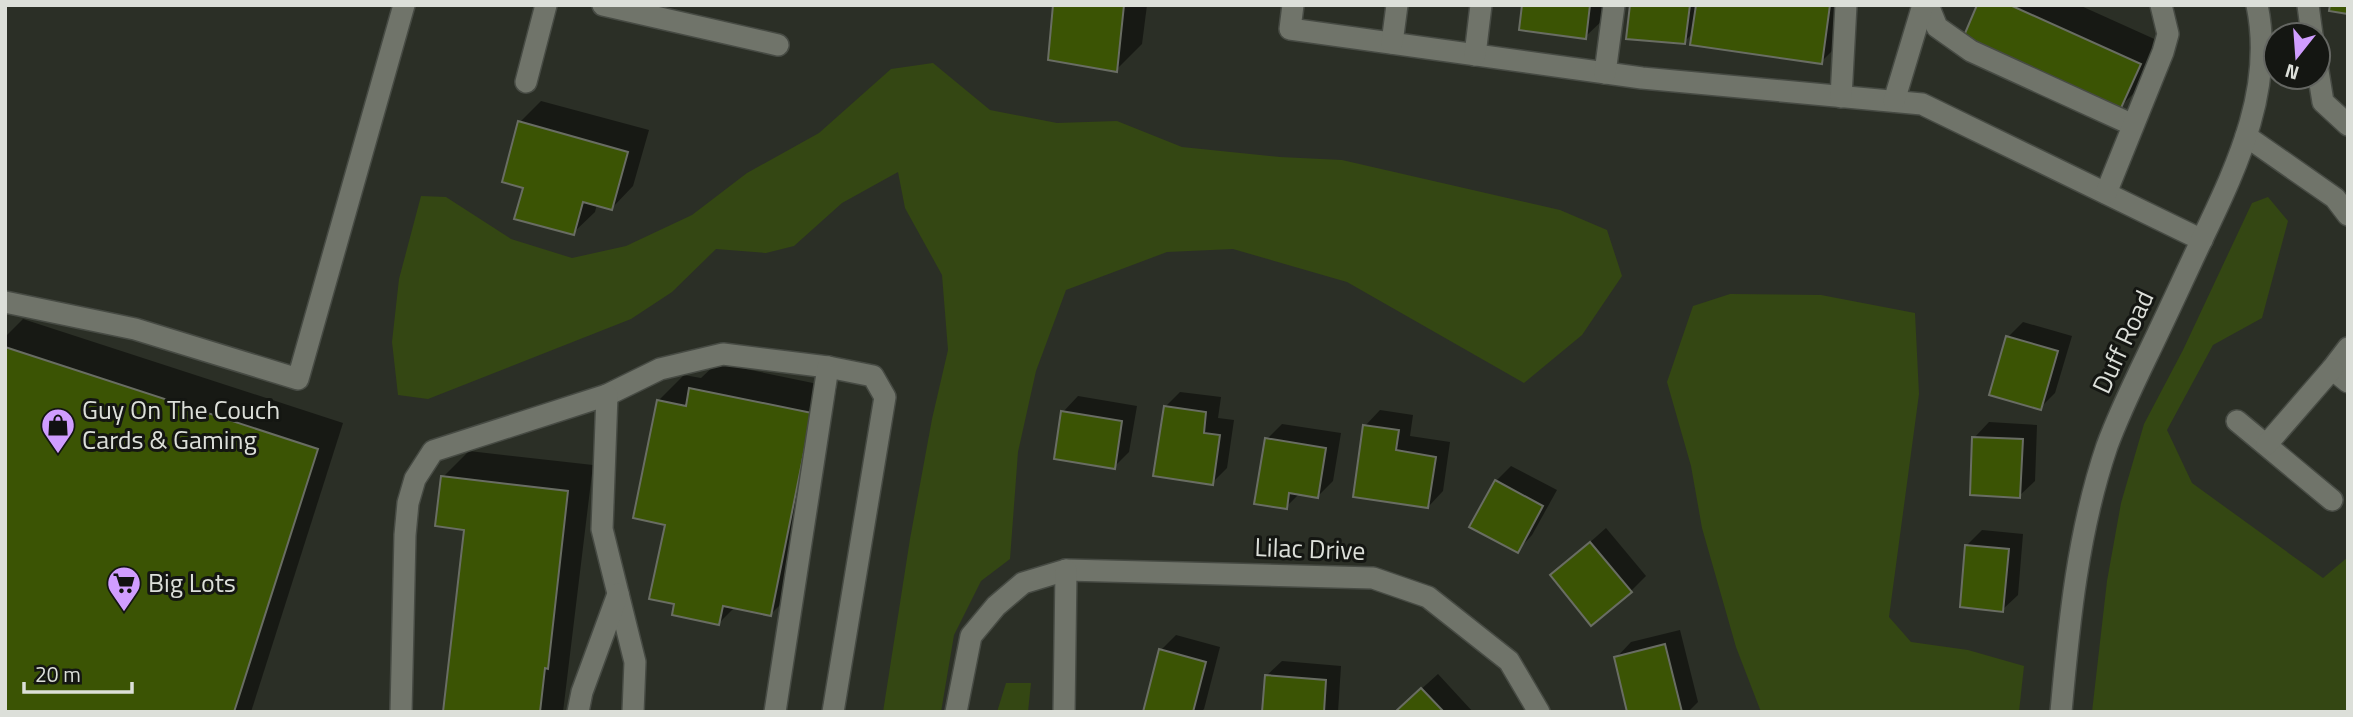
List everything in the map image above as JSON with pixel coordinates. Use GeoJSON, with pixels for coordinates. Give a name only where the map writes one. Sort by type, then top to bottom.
{"type":"FeatureCollection","features":[{"type":"Feature","properties":{"kind":"street"},"geometry":{"type":"LineString","coordinates":[[5,302],[135,328],[298,379],[404,5]]}},
{"type":"Feature","properties":{"kind":"street"},"geometry":{"type":"LineString","coordinates":[[526,82],[546,5]]}},
{"type":"Feature","properties":{"kind":"street"},"geometry":{"type":"LineString","coordinates":[[603,5],[778,45]]}},
{"type":"Feature","properties":{"kind":"street"},"geometry":{"type":"LineString","coordinates":[[1293,5],[1290,29],[1605,73],[1922,104],[2202,240]]}},
{"type":"Feature","properties":{"kind":"street"},"geometry":{"type":"LineString","coordinates":[[1392,43],[1397,5]]}},
{"type":"Feature","properties":{"kind":"street"},"geometry":{"type":"LineString","coordinates":[[1475,55],[1481,5]]}},
{"type":"Feature","properties":{"kind":"street"},"geometry":{"type":"LineString","coordinates":[[1605,73],[1614,5]]}},
{"type":"Feature","properties":{"kind":"street"},"geometry":{"type":"LineString","coordinates":[[1842,97],[1846,5]]}},
{"type":"Feature","properties":{"kind":"street"},"geometry":{"type":"LineString","coordinates":[[1894,102],[1925,5]]}},
{"type":"Feature","properties":{"kind":"street"},"geometry":{"type":"LineString","coordinates":[[1925,5],[1937,27],[1971,51],[2133,125]]}},
{"type":"Feature","properties":{"kind":"street"},"geometry":{"type":"LineString","coordinates":[[2106,193],[2163,52],[2168,34],[2161,5]]}},
{"type":"Feature","properties":{"kind":"street","name":"Duff Road"},"geometry":{"type":"LineString","coordinates":[[2061,712],[2074,590],[2094,489],[2127,397],[2234,170],[2246,135],[2261,78],[2262,49],[2257,5]]}},
{"type":"Feature","properties":{"kind":"street"},"geometry":{"type":"LineString","coordinates":[[2321,91],[2323,102],[2348,125]]}},
{"type":"Feature","properties":{"kind":"street"},"geometry":{"type":"LineString","coordinates":[[2246,135],[2335,198],[2348,215]]}},
{"type":"Feature","properties":{"kind":"street"},"geometry":{"type":"LineString","coordinates":[[2267,444],[2340,375],[2348,348]]}},
{"type":"Feature","properties":{"kind":"street"},"geometry":{"type":"LineString","coordinates":[[401,712],[408,503],[415,478],[433,451],[607,395],[660,369],[723,354],[828,367],[873,376],[885,397],[833,712]]}},
{"type":"Feature","properties":{"kind":"street"},"geometry":{"type":"LineString","coordinates":[[775,712],[828,367]]}},
{"type":"Feature","properties":{"kind":"street"},"geometry":{"type":"LineString","coordinates":[[607,395],[602,529],[635,662],[633,712]]}},
{"type":"Feature","properties":{"kind":"street"},"geometry":{"type":"LineString","coordinates":[[2237,421],[2332,500]]}},
{"type":"Feature","properties":{"kind":"street"},"geometry":{"type":"LineString","coordinates":[[1064,712],[1066,570]]}},
{"type":"Feature","properties":{"kind":"street","name":"Lilac Drive"},"geometry":{"type":"LineString","coordinates":[[956,712],[971,636],[996,606],[1023,583],[1066,570],[1373,578],[1428,597],[1509,661],[1539,712]]}},
{"type":"Feature","properties":{"kind":"street"},"geometry":{"type":"LineString","coordinates":[[578,712],[582,692],[618,594]]}},
{"type":"Feature","properties":{"kind":"green space"},"geometry":{"type":"Polygon","coordinates":[[[933,63],[990,110],[1057,123],[1117,121],[1182,147],[1342,160],[1560,210],[1607,230],[1622,276],[1582,335],[1524,383],[1347,282],[1233,249],[1167,252],[1066,290],[1036,371],[1018,452],[1010,559],[981,581],[954,635],[941,712],[883,712],[910,539],[948,350],[942,275],[905,208],[898,172],[842,203],[794,246],[766,253],[716,249],[672,292],[631,319],[428,399],[398,395],[392,342],[399,279],[421,196],[446,197],[511,239],[572,258],[626,246],[692,215],[747,173],[819,133],[891,69],[933,63]]]}},
{"type":"Feature","properties":{"kind":"green space"},"geometry":{"type":"Polygon","coordinates":[[[2268,197],[2288,221],[2262,318],[2213,345],[2167,430],[2192,483],[2323,578],[2348,557],[2348,712],[2092,712],[2107,581],[2121,503],[2144,424],[2183,350],[2252,203],[2268,197]]]}},
{"type":"Feature","properties":{"kind":"green space"},"geometry":{"type":"Polygon","coordinates":[[[1730,294],[1821,295],[1915,313],[1919,394],[1889,617],[1911,642],[1968,650],[2024,666],[2019,712],[1761,712],[1736,647],[1702,528],[1691,466],[1667,382],[1693,306],[1730,294]]]}},
{"type":"Feature","properties":{"kind":"green space"},"geometry":{"type":"Polygon","coordinates":[[[1006,683],[1031,683],[1028,712],[997,712],[1006,683]]]}},
{"type":"Feature","properties":{"kind":"building"},"geometry":{"type":"Polygon","coordinates":[[[1053,5],[1124,5],[1117,72],[1048,60],[1053,5]]]}},
{"type":"Feature","properties":{"kind":"building"},"geometry":{"type":"Polygon","coordinates":[[[1522,5],[1590,5],[1586,39],[1519,30],[1522,5]]]}},
{"type":"Feature","properties":{"kind":"building"},"geometry":{"type":"Polygon","coordinates":[[[1630,5],[1690,5],[1685,44],[1626,39],[1630,5]]]}},
{"type":"Feature","properties":{"kind":"building"},"geometry":{"type":"Polygon","coordinates":[[[1696,5],[1830,5],[1822,64],[1690,45],[1696,5]]]}},
{"type":"Feature","properties":{"kind":"building"},"geometry":{"type":"Polygon","coordinates":[[[1977,5],[2010,5],[2141,64],[2121,108],[1963,38],[1977,5]]]}},
{"type":"Feature","properties":{"kind":"building"},"geometry":{"type":"Polygon","coordinates":[[[2330,5],[2348,5],[2348,14],[2329,11],[2330,5]]]}},
{"type":"Feature","properties":{"kind":"building"},"geometry":{"type":"Polygon","coordinates":[[[518,121],[628,152],[612,210],[583,202],[574,235],[514,219],[523,188],[502,182],[518,121]]]}},
{"type":"Feature","properties":{"kind":"building"},"geometry":{"type":"Polygon","coordinates":[[[2006,336],[2058,351],[2041,410],[1989,395],[2006,336]]]}},
{"type":"Feature","properties":{"kind":"building"},"geometry":{"type":"Polygon","coordinates":[[[5,347],[318,449],[234,712],[5,712],[5,347]]]}},
{"type":"Feature","properties":{"kind":"building"},"geometry":{"type":"Polygon","coordinates":[[[689,388],[812,413],[771,616],[723,606],[719,625],[672,615],[674,604],[649,599],[665,525],[633,518],[657,400],[686,406],[689,388]]]}},
{"type":"Feature","properties":{"kind":"building"},"geometry":{"type":"Polygon","coordinates":[[[1164,406],[1206,412],[1204,433],[1220,435],[1213,485],[1153,476],[1164,406]]]}},
{"type":"Feature","properties":{"kind":"building"},"geometry":{"type":"Polygon","coordinates":[[[1061,411],[1122,421],[1115,469],[1054,459],[1061,411]]]}},
{"type":"Feature","properties":{"kind":"building"},"geometry":{"type":"Polygon","coordinates":[[[1363,425],[1399,430],[1396,450],[1436,457],[1428,508],[1353,497],[1363,425]]]}},
{"type":"Feature","properties":{"kind":"building"},"geometry":{"type":"Polygon","coordinates":[[[1972,437],[2023,439],[2020,498],[1970,495],[1972,437]]]}},
{"type":"Feature","properties":{"kind":"building"},"geometry":{"type":"Polygon","coordinates":[[[1265,438],[1326,448],[1318,498],[1289,493],[1287,509],[1254,504],[1265,438]]]}},
{"type":"Feature","properties":{"kind":"building"},"geometry":{"type":"Polygon","coordinates":[[[441,476],[568,491],[548,669],[545,668],[540,712],[443,712],[464,530],[435,526],[441,476]]]}},
{"type":"Feature","properties":{"kind":"building"},"geometry":{"type":"Polygon","coordinates":[[[1495,480],[1543,506],[1518,553],[1469,527],[1495,480]]]}},
{"type":"Feature","properties":{"kind":"building"},"geometry":{"type":"Polygon","coordinates":[[[1590,542],[1632,592],[1591,626],[1550,575],[1590,542]]]}},
{"type":"Feature","properties":{"kind":"building"},"geometry":{"type":"Polygon","coordinates":[[[1965,545],[2009,549],[2003,612],[1960,607],[1965,545]]]}},
{"type":"Feature","properties":{"kind":"building"},"geometry":{"type":"Polygon","coordinates":[[[1665,644],[1682,712],[1627,712],[1614,657],[1665,644]]]}},
{"type":"Feature","properties":{"kind":"building"},"geometry":{"type":"Polygon","coordinates":[[[1159,649],[1206,662],[1193,712],[1143,712],[1159,649]]]}},
{"type":"Feature","properties":{"kind":"building"},"geometry":{"type":"Polygon","coordinates":[[[1265,675],[1326,680],[1324,712],[1262,712],[1265,675]]]}},
{"type":"Feature","properties":{"kind":"building"},"geometry":{"type":"Polygon","coordinates":[[[1421,688],[1444,712],[1395,712],[1421,688]]]}},
{"type":"Feature","properties":{"kind":"place","name":"Guy On The Couch Cards & Gaming"},"geometry":{"type":"Point","coordinates":[58,455]}},
{"type":"Feature","properties":{"kind":"place","name":"Big Lots"},"geometry":{"type":"Point","coordinates":[124,613]}}]}
